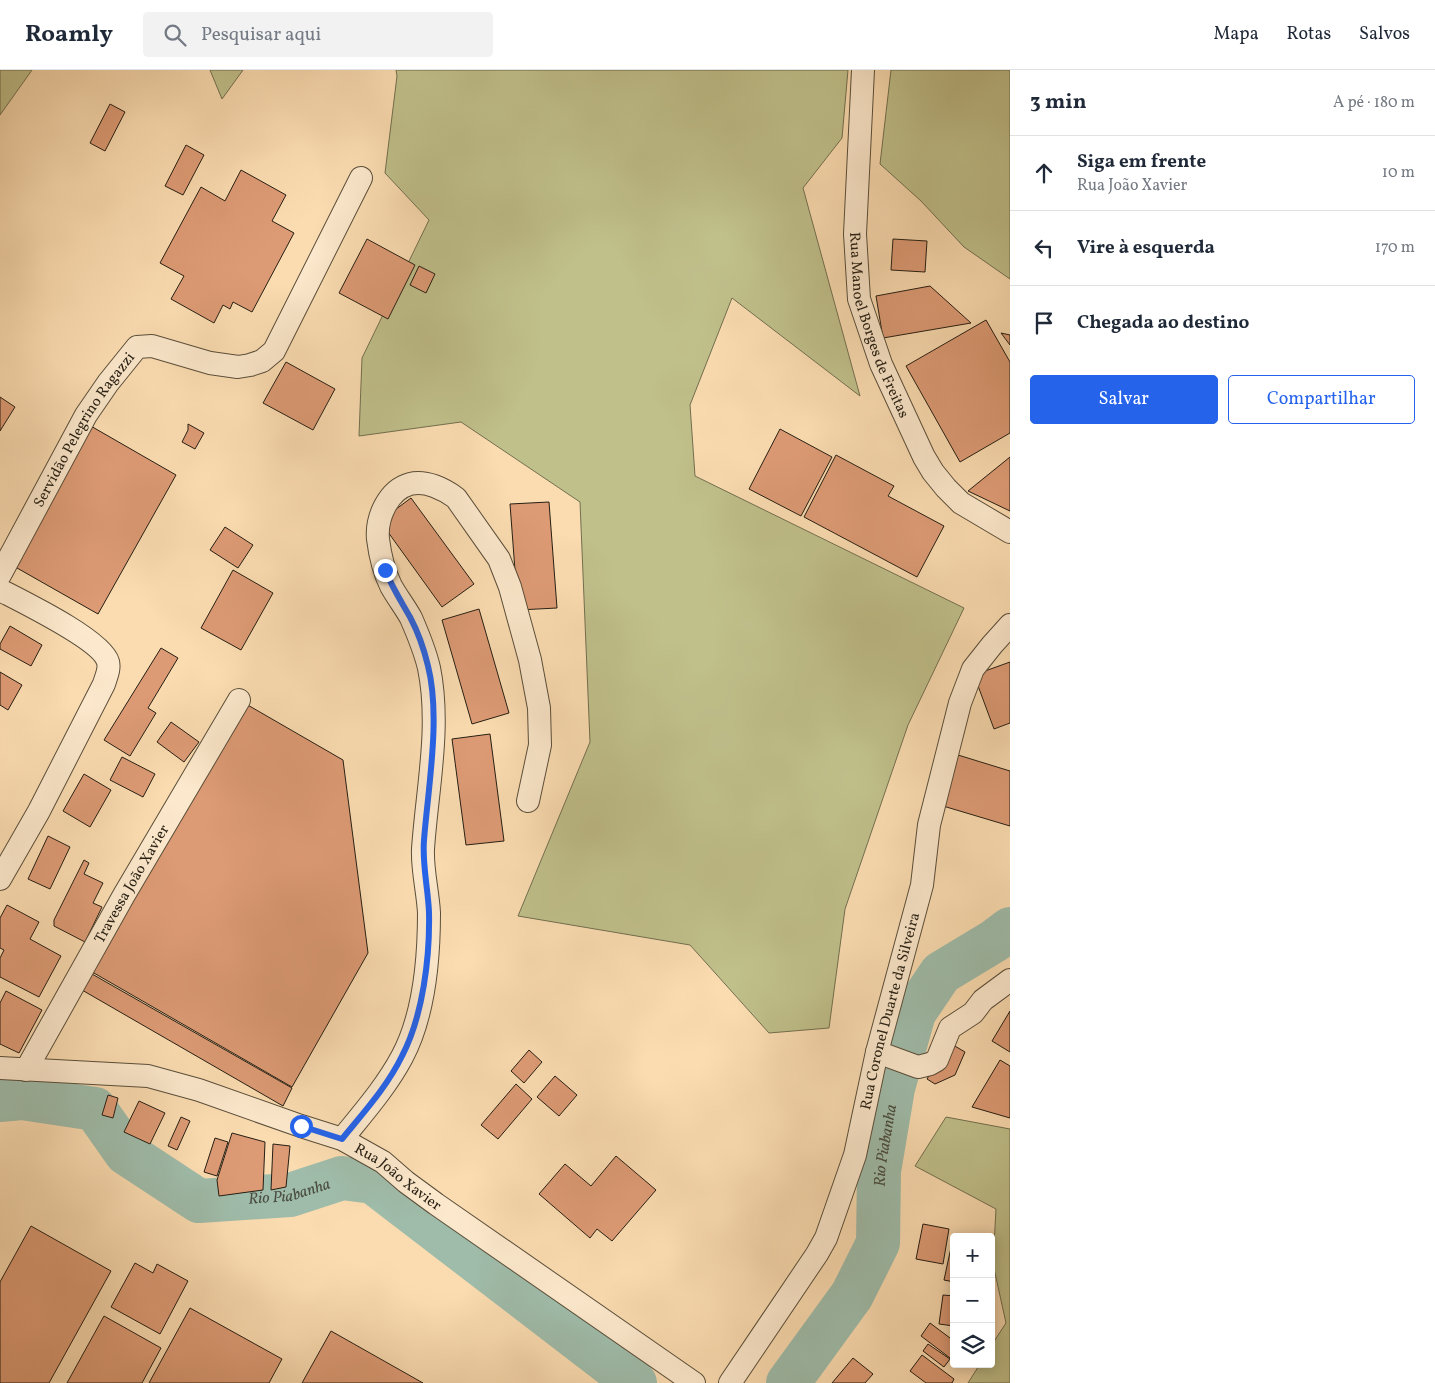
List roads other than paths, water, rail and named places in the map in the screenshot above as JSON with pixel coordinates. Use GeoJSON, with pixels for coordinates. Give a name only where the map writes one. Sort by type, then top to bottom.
{"type":"FeatureCollection","features":[{"type":"Feature","properties":{"kind":"street","name":"Rua Manoel Borges de Freitas"},"geometry":{"type":"LineString","coordinates":[[864,70],[855,234],[859,300],[881,364],[924,457],[933,472],[960,503],[1010,532]]}},
{"type":"Feature","properties":{"kind":"street","name":"Servidão Pelegrino Ragazzi"},"geometry":{"type":"LineString","coordinates":[[0,575],[86,415],[108,383],[137,347],[152,346],[225,366],[250,365],[262,361],[274,351],[362,178]]}},
{"type":"Feature","properties":{"kind":"street"},"geometry":{"type":"LineString","coordinates":[[342,1139],[384,1087],[403,1056],[416,1023],[428,947],[429,911],[423,852],[433,734],[433,696],[428,667],[419,638],[385,570],[378,537],[383,508],[400,489],[411,484],[424,484],[437,488],[456,498],[500,559],[510,586],[530,660],[539,708],[540,745],[528,801]]}},
{"type":"Feature","properties":{"kind":"street"},"geometry":{"type":"LineString","coordinates":[[0,590],[58,621],[98,647],[108,661],[108,670],[104,684],[52,785],[0,879]]}},
{"type":"Feature","properties":{"kind":"street","name":"Rua Coronel Duarte da Silveira"},"geometry":{"type":"LineString","coordinates":[[730,1383],[826,1238],[855,1155],[895,1059],[922,885],[929,825],[960,703],[972,669],[1010,625]]}},
{"type":"Feature","properties":{"kind":"street","name":"Travessa João Xavier"},"geometry":{"type":"LineString","coordinates":[[26,1070],[124,896],[239,700]]}},
{"type":"Feature","properties":{"kind":"street"},"geometry":{"type":"LineString","coordinates":[[895,1059],[923,1067],[937,1060],[950,1028],[973,1013],[982,1000],[1010,980]]}},
{"type":"Feature","properties":{"kind":"street","name":"Rua João Xavier"},"geometry":{"type":"LineString","coordinates":[[0,1068],[148,1076],[199,1090],[342,1139],[384,1162],[406,1182],[436,1204],[694,1383]]}},
{"type":"Feature","properties":{"kind":"waterway","name":"Rio Piabanha"},"geometry":{"type":"LineString","coordinates":[[788,1383],[852,1295],[878,1243],[879,1171],[893,1088],[914,1013],[941,973],[994,941],[1010,929]]}},
{"type":"Feature","properties":{"kind":"waterway","name":"Rio Piabanha"},"geometry":{"type":"LineString","coordinates":[[0,1100],[22,1098],[95,1109],[126,1153],[199,1201],[290,1195],[342,1178],[373,1182],[635,1383]]}}]}
